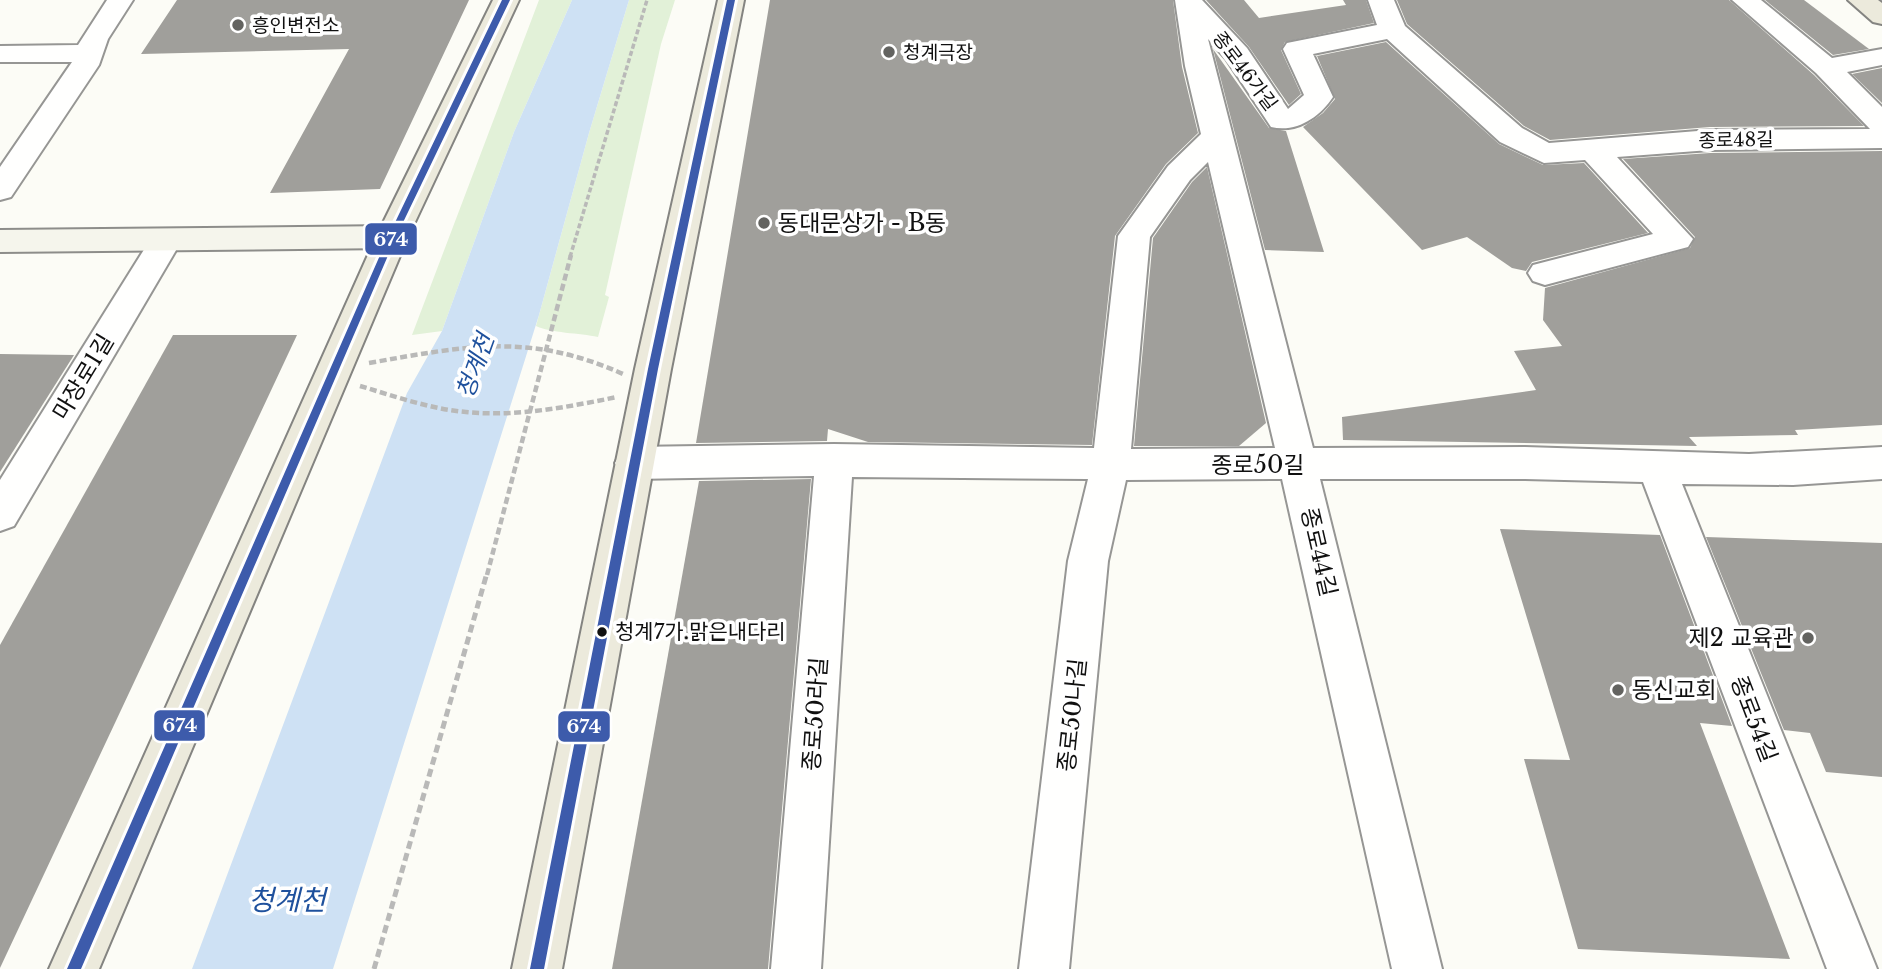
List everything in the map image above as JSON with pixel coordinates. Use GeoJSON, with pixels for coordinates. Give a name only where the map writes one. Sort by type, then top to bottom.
{"type":"FeatureCollection","features":[{"type":"Feature","properties":{"kind":"main road"},"geometry":{"type":"LineString","coordinates":[[74,969],[392,237],[506,0]]}},
{"type":"Feature","properties":{"kind":"main road"},"geometry":{"type":"LineString","coordinates":[[537,969],[634,463],[731,0]]}},
{"type":"Feature","properties":{"kind":"main road"},"geometry":{"type":"LineString","coordinates":[[1861,0],[1882,16]]}},
{"type":"Feature","properties":{"kind":"main road"},"geometry":{"type":"LineString","coordinates":[[0,241],[392,237]]}},
{"type":"Feature","properties":{"kind":"street"},"geometry":{"type":"LineString","coordinates":[[0,190],[85,65],[94,39],[120,0]]}},
{"type":"Feature","properties":{"kind":"street","name":"종로46가길"},"geometry":{"type":"LineString","coordinates":[[1188,0],[1237,54],[1281,120],[1301,115],[1319,97],[1297,49],[1393,30]]}},
{"type":"Feature","properties":{"kind":"street","name":"종로44길"},"geometry":{"type":"LineString","coordinates":[[1188,0],[1199,66],[1298,465],[1417,969]]}},
{"type":"Feature","properties":{"kind":"street"},"geometry":{"type":"LineString","coordinates":[[1381,0],[1393,30]]}},
{"type":"Feature","properties":{"kind":"street"},"geometry":{"type":"LineString","coordinates":[[1745,0],[1826,67],[1882,124]]}},
{"type":"Feature","properties":{"kind":"street","name":"종로48길"},"geometry":{"type":"LineString","coordinates":[[1393,30],[1511,135],[1544,153],[1710,140],[1882,138]]}},
{"type":"Feature","properties":{"kind":"street"},"geometry":{"type":"LineString","coordinates":[[0,54],[89,53]]}},
{"type":"Feature","properties":{"kind":"street"},"geometry":{"type":"LineString","coordinates":[[1826,67],[1882,57]]}},
{"type":"Feature","properties":{"kind":"street"},"geometry":{"type":"LineString","coordinates":[[1111,464],[1133,236],[1179,173],[1217,135]]}},
{"type":"Feature","properties":{"kind":"street"},"geometry":{"type":"LineString","coordinates":[[1545,273],[1677,239],[1591,148]]}},
{"type":"Feature","properties":{"kind":"street","name":"마장로1길"},"geometry":{"type":"LineString","coordinates":[[0,514],[166,240]]}},
{"type":"Feature","properties":{"kind":"street","name":"종로50길"},"geometry":{"type":"LineString","coordinates":[[634,463],[834,459],[1111,464],[1527,463],[1657,468],[1835,468],[1882,463]]}},
{"type":"Feature","properties":{"kind":"street","name":"종로50라길"},"geometry":{"type":"LineString","coordinates":[[796,969],[834,459]]}},
{"type":"Feature","properties":{"kind":"street","name":"종로50나길"},"geometry":{"type":"LineString","coordinates":[[1044,969],[1088,561],[1111,464]]}},
{"type":"Feature","properties":{"kind":"street","name":"종로54길"},"geometry":{"type":"LineString","coordinates":[[1657,468],[1852,969]]}},
{"type":"Feature","properties":{"kind":"path"},"geometry":{"type":"LineString","coordinates":[[374,969],[491,560],[561,287],[647,0]]}},
{"type":"Feature","properties":{"kind":"path"},"geometry":{"type":"LineString","coordinates":[[369,363],[458,348],[510,345],[559,348],[582,355],[623,374]]}},
{"type":"Feature","properties":{"kind":"path"},"geometry":{"type":"LineString","coordinates":[[360,386],[447,409],[475,413],[558,409],[617,397]]}},
{"type":"Feature","properties":{"kind":"green space"},"geometry":{"type":"Polygon","coordinates":[[[539,0],[572,0],[514,132],[442,331],[412,335],[539,0]]]}},
{"type":"Feature","properties":{"kind":"green space"},"geometry":{"type":"Polygon","coordinates":[[[629,0],[675,0],[661,44],[605,295],[609,297],[598,337],[557,332],[536,326],[629,0]]]}},
{"type":"Feature","properties":{"kind":"water","name":"청계천"},"geometry":{"type":"Polygon","coordinates":[[[572,0],[629,0],[539,315],[333,969],[192,969],[407,393],[442,331],[514,132],[572,0]]]}},
{"type":"Feature","properties":{"kind":"building"},"geometry":{"type":"Polygon","coordinates":[[[177,0],[469,0],[380,189],[270,193],[349,49],[141,54],[177,0]]]}},
{"type":"Feature","properties":{"kind":"building"},"geometry":{"type":"Polygon","coordinates":[[[770,0],[1173,0],[1182,67],[1198,133],[1166,164],[1115,236],[1092,445],[868,442],[828,429],[827,441],[696,443],[770,0]]]}},
{"type":"Feature","properties":{"kind":"building"},"geometry":{"type":"Polygon","coordinates":[[[1206,0],[1244,0],[1259,18],[1346,5],[1343,0],[1366,0],[1374,23],[1285,42],[1281,50],[1301,94],[1289,105],[1249,47],[1206,0]]]}},
{"type":"Feature","properties":{"kind":"building"},"geometry":{"type":"Polygon","coordinates":[[[1397,0],[1729,0],[1814,75],[1864,126],[1710,127],[1550,140],[1524,126],[1407,24],[1397,0]]]}},
{"type":"Feature","properties":{"kind":"building"},"geometry":{"type":"Polygon","coordinates":[[[1765,0],[1804,0],[1869,49],[1833,55],[1765,0]]]}},
{"type":"Feature","properties":{"kind":"building"},"geometry":{"type":"Polygon","coordinates":[[[1386,42],[1499,144],[1543,165],[1584,163],[1648,233],[1532,262],[1526,271],[1512,268],[1467,237],[1422,250],[1303,127],[1323,113],[1335,99],[1317,56],[1386,42]]]}},
{"type":"Feature","properties":{"kind":"building"},"geometry":{"type":"Polygon","coordinates":[[[1213,49],[1269,128],[1286,131],[1324,252],[1265,250],[1213,49]]]}},
{"type":"Feature","properties":{"kind":"building"},"geometry":{"type":"Polygon","coordinates":[[[1882,68],[1882,103],[1852,74],[1882,68]]]}},
{"type":"Feature","properties":{"kind":"building"},"geometry":{"type":"Polygon","coordinates":[[[1882,151],[1882,425],[1795,430],[1798,435],[1689,437],[1697,446],[1343,440],[1342,417],[1536,390],[1514,351],[1562,346],[1543,320],[1545,288],[1690,248],[1695,237],[1623,159],[1710,153],[1882,151]]]}},
{"type":"Feature","properties":{"kind":"building"},"geometry":{"type":"Polygon","coordinates":[[[1207,167],[1266,423],[1239,446],[1134,446],[1153,238],[1192,182],[1207,167]]]}},
{"type":"Feature","properties":{"kind":"building"},"geometry":{"type":"Polygon","coordinates":[[[173,335],[297,335],[0,968],[0,645],[173,335]]]}},
{"type":"Feature","properties":{"kind":"building"},"geometry":{"type":"Polygon","coordinates":[[[0,354],[74,355],[0,472],[0,354]]]}},
{"type":"Feature","properties":{"kind":"building"},"geometry":{"type":"Polygon","coordinates":[[[811,479],[768,969],[612,969],[699,481],[811,479]]]}},
{"type":"Feature","properties":{"kind":"building","name":"동신교회"},"geometry":{"type":"Polygon","coordinates":[[[1500,529],[1660,535],[1732,726],[1700,723],[1790,959],[1578,949],[1524,759],[1570,760],[1500,529]]]}},
{"type":"Feature","properties":{"kind":"building","name":"제2 교육관"},"geometry":{"type":"Polygon","coordinates":[[[1706,537],[1882,543],[1882,777],[1826,772],[1810,733],[1784,730],[1706,537]]]}},
{"type":"Feature","properties":{"kind":"transit line","name":"674"},"geometry":{"type":"LineString","coordinates":[[74,969],[392,237],[506,0]]}},
{"type":"Feature","properties":{"kind":"transit line","name":"674"},"geometry":{"type":"LineString","coordinates":[[537,969],[653,369],[731,0]]}},
{"type":"Feature","properties":{"kind":"place","name":"흥인변전소"},"geometry":{"type":"Point","coordinates":[238,25]}},
{"type":"Feature","properties":{"kind":"place","name":"청계극장"},"geometry":{"type":"Point","coordinates":[889,52]}},
{"type":"Feature","properties":{"kind":"place","name":"동대문상가 - B동"},"geometry":{"type":"Point","coordinates":[764,223]}},
{"type":"Feature","properties":{"kind":"place","name":"청계7가.맑은내다리"},"geometry":{"type":"Point","coordinates":[602,632]}},
{"type":"Feature","properties":{"kind":"place","name":"제2 교육관"},"geometry":{"type":"Point","coordinates":[1808,638]}},
{"type":"Feature","properties":{"kind":"place","name":"동신교회"},"geometry":{"type":"Point","coordinates":[1618,690]}}]}
